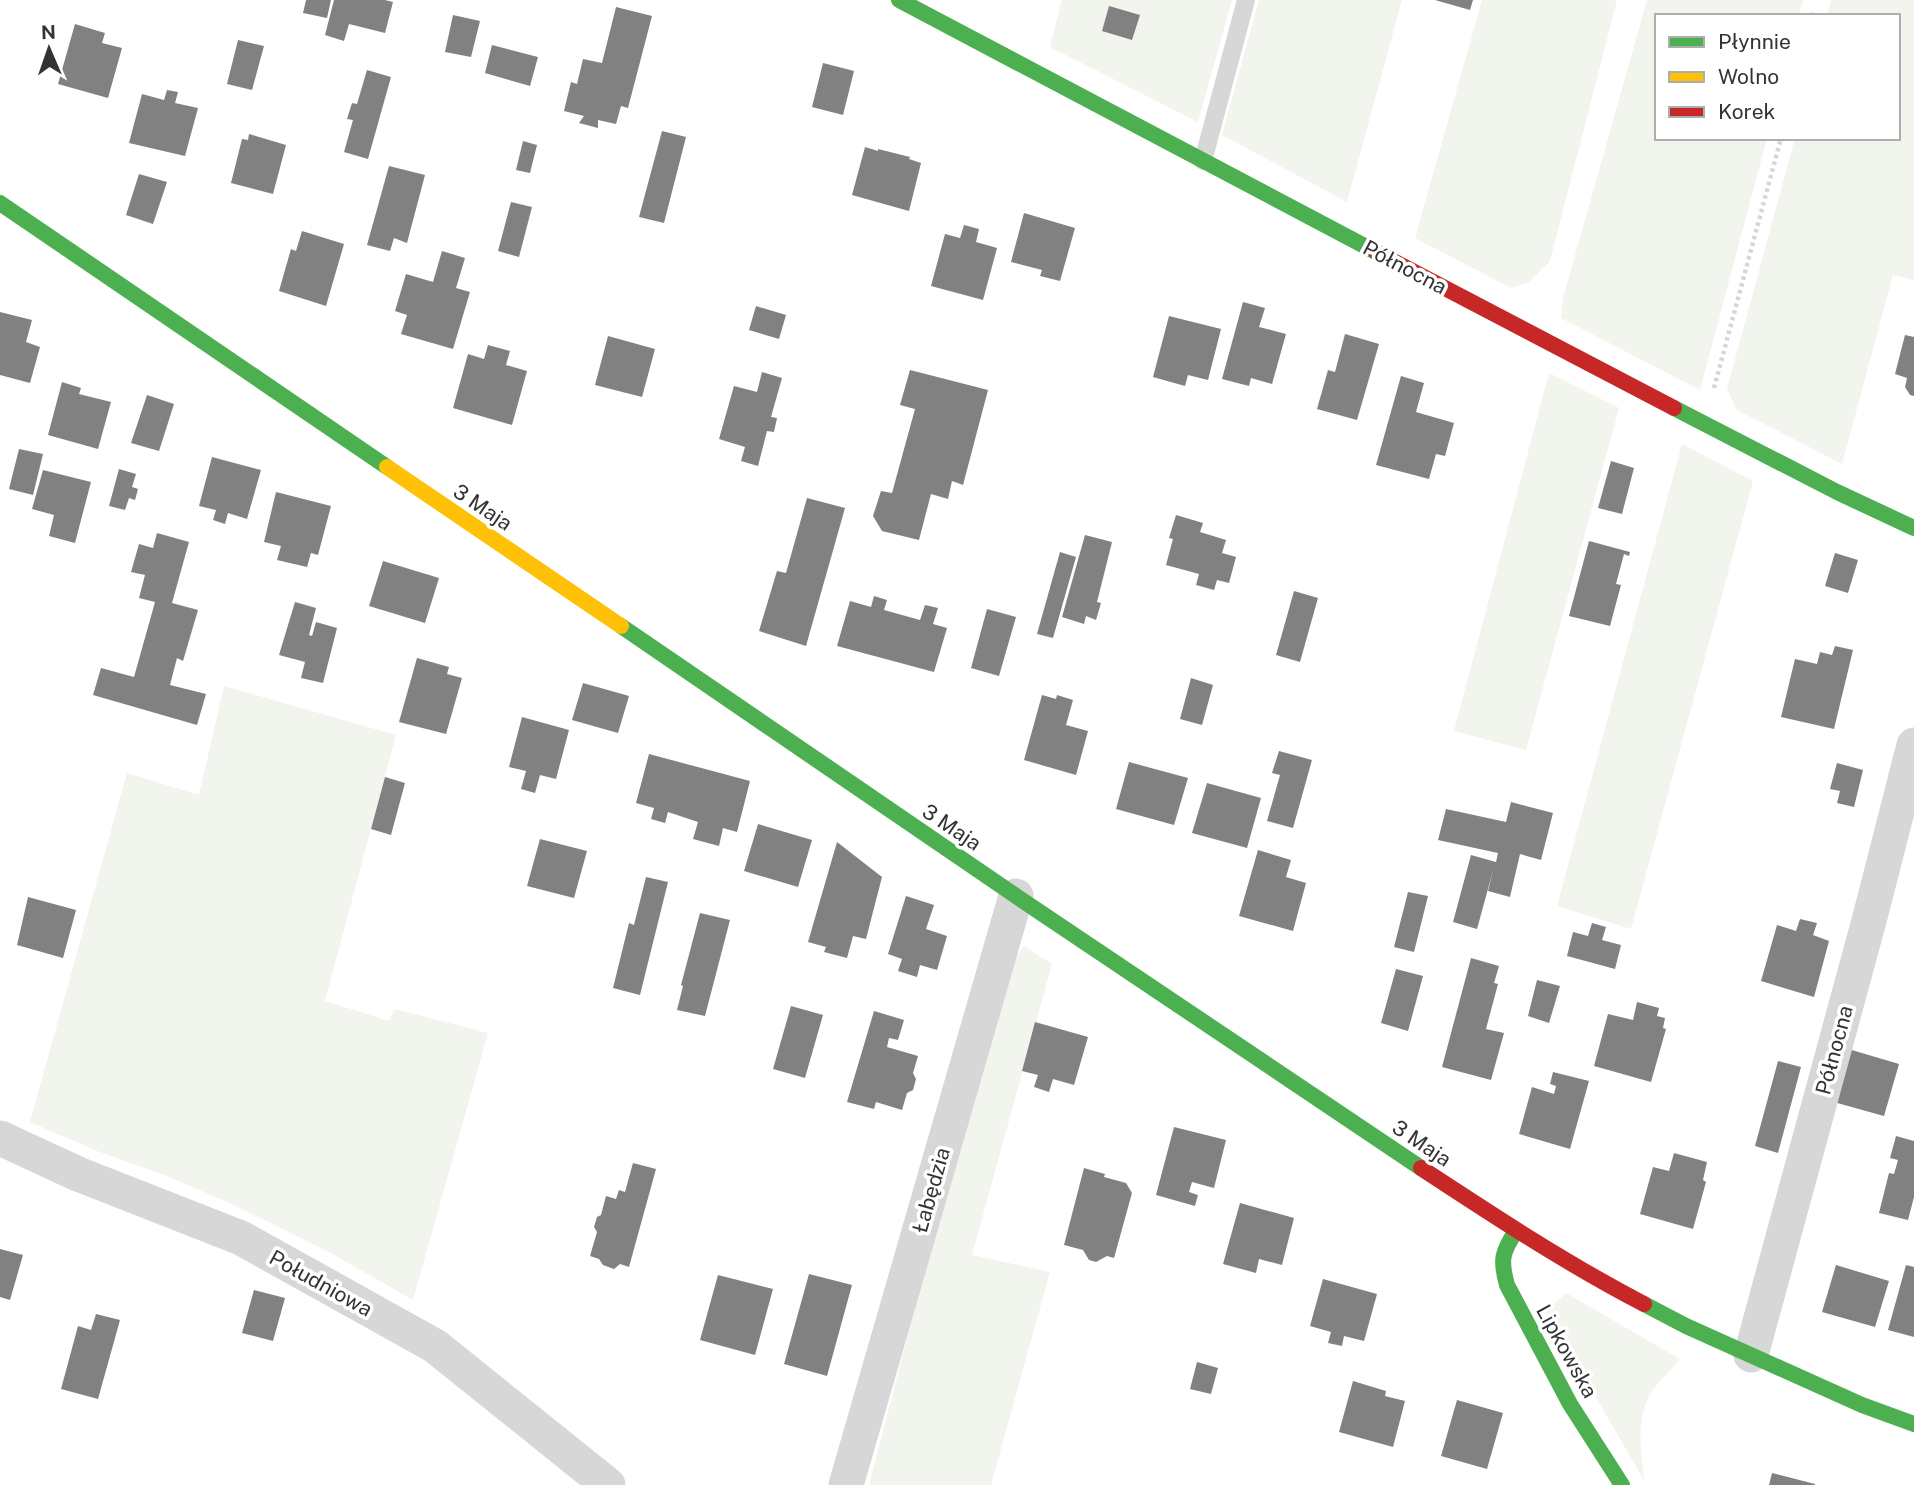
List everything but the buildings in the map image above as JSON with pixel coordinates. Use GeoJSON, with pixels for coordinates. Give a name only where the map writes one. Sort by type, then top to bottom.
{"type":"FeatureCollection","features":[{"type":"Feature","properties":{"kind":"street","name":"Północna"},"geometry":{"type":"LineString","coordinates":[[899,0],[1538,337],[1837,492],[1914,528]]}},
{"type":"Feature","properties":{"kind":"street","name":"3 Maja"},"geometry":{"type":"LineString","coordinates":[[0,203],[1016,896],[1516,1231],[1606,1285],[1686,1325],[1862,1405],[1914,1424]]}},
{"type":"Feature","properties":{"kind":"street","name":"Północna"},"geometry":{"type":"LineString","coordinates":[[1751,1355],[1914,745]]}},
{"type":"Feature","properties":{"kind":"street","name":"Łabędzia"},"geometry":{"type":"LineString","coordinates":[[846,1485],[1016,896]]}},
{"type":"Feature","properties":{"kind":"street","name":"Południowa"},"geometry":{"type":"LineString","coordinates":[[0,1138],[78,1174],[241,1238],[435,1346],[608,1485]]}},
{"type":"Feature","properties":{"kind":"street","name":"Lipkowska"},"geometry":{"type":"LineString","coordinates":[[1516,1231],[1503,1252],[1502,1268],[1507,1285],[1570,1404],[1622,1485]]}},
{"type":"Feature","properties":{"kind":"lane"},"geometry":{"type":"LineString","coordinates":[[1203,160],[1246,0]]}},
{"type":"Feature","properties":{"kind":"path"},"geometry":{"type":"LineString","coordinates":[[1705,423],[1780,140]]}},
{"type":"Feature","properties":{"kind":"shaded area"},"geometry":{"type":"Polygon","coordinates":[[[1062,0],[1232,0],[1198,122],[1050,47],[1062,0]]]}},
{"type":"Feature","properties":{"kind":"shaded area"},"geometry":{"type":"Polygon","coordinates":[[[1259,0],[1402,0],[1347,202],[1222,135],[1259,0]]]}},
{"type":"Feature","properties":{"kind":"shaded area"},"geometry":{"type":"Polygon","coordinates":[[[1482,0],[1617,0],[1550,261],[1529,282],[1511,288],[1415,238],[1482,0]]]}},
{"type":"Feature","properties":{"kind":"shaded area"},"geometry":{"type":"Polygon","coordinates":[[[1647,0],[1803,0],[1800,14],[1655,14],[1655,140],[1766,140],[1700,390],[1561,318],[1563,298],[1647,0]]]}},
{"type":"Feature","properties":{"kind":"shaded area"},"geometry":{"type":"Polygon","coordinates":[[[1831,0],[1914,0],[1914,280],[1893,275],[1842,464],[1737,410],[1727,389],[1794,140],[1900,140],[1900,14],[1828,14],[1831,0]]]}},
{"type":"Feature","properties":{"kind":"shaded area"},"geometry":{"type":"Polygon","coordinates":[[[1549,373],[1619,408],[1526,750],[1454,731],[1549,373]]]}},
{"type":"Feature","properties":{"kind":"shaded area"},"geometry":{"type":"Polygon","coordinates":[[[1682,444],[1753,481],[1631,929],[1557,906],[1682,444]]]}},
{"type":"Feature","properties":{"kind":"shaded area"},"geometry":{"type":"Polygon","coordinates":[[[224,686],[396,735],[325,1001],[389,1021],[395,1009],[488,1033],[413,1300],[329,1252],[234,1205],[30,1122],[127,773],[199,795],[224,686]]]}},
{"type":"Feature","properties":{"kind":"shaded area"},"geometry":{"type":"Polygon","coordinates":[[[1024,946],[1052,964],[972,1255],[1050,1272],[991,1485],[869,1485],[930,1250],[1013,963],[1024,946]]]}},
{"type":"Feature","properties":{"kind":"shaded area"},"geometry":{"type":"Polygon","coordinates":[[[1566,1293],[1680,1359],[1651,1393],[1646,1403],[1640,1437],[1645,1482],[1546,1311],[1566,1293]]]}},
{"type":"Feature","properties":{"kind":"traffic: fast"},"geometry":{"type":"LineString","coordinates":[[899,0],[1376,252]]}},
{"type":"Feature","properties":{"kind":"traffic: fast"},"geometry":{"type":"LineString","coordinates":[[0,203],[387,467]]}},
{"type":"Feature","properties":{"kind":"traffic: fast"},"geometry":{"type":"LineString","coordinates":[[1674,408],[1837,492],[1914,528]]}},
{"type":"Feature","properties":{"kind":"traffic: fast"},"geometry":{"type":"LineString","coordinates":[[621,626],[1421,1168]]}},
{"type":"Feature","properties":{"kind":"traffic: fast"},"geometry":{"type":"LineString","coordinates":[[1516,1231],[1504,1257],[1503,1269],[1507,1285],[1570,1404],[1622,1485]]}},
{"type":"Feature","properties":{"kind":"traffic: fast"},"geometry":{"type":"LineString","coordinates":[[1644,1304],[1686,1326],[1862,1405],[1914,1424]]}},
{"type":"Feature","properties":{"kind":"traffic: slow"},"geometry":{"type":"LineString","coordinates":[[387,467],[621,626]]}},
{"type":"Feature","properties":{"kind":"traffic: jam"},"geometry":{"type":"LineString","coordinates":[[1376,252],[1674,408]]}},
{"type":"Feature","properties":{"kind":"traffic: jam"},"geometry":{"type":"LineString","coordinates":[[1421,1168],[1503,1222],[1644,1304]]}}]}
